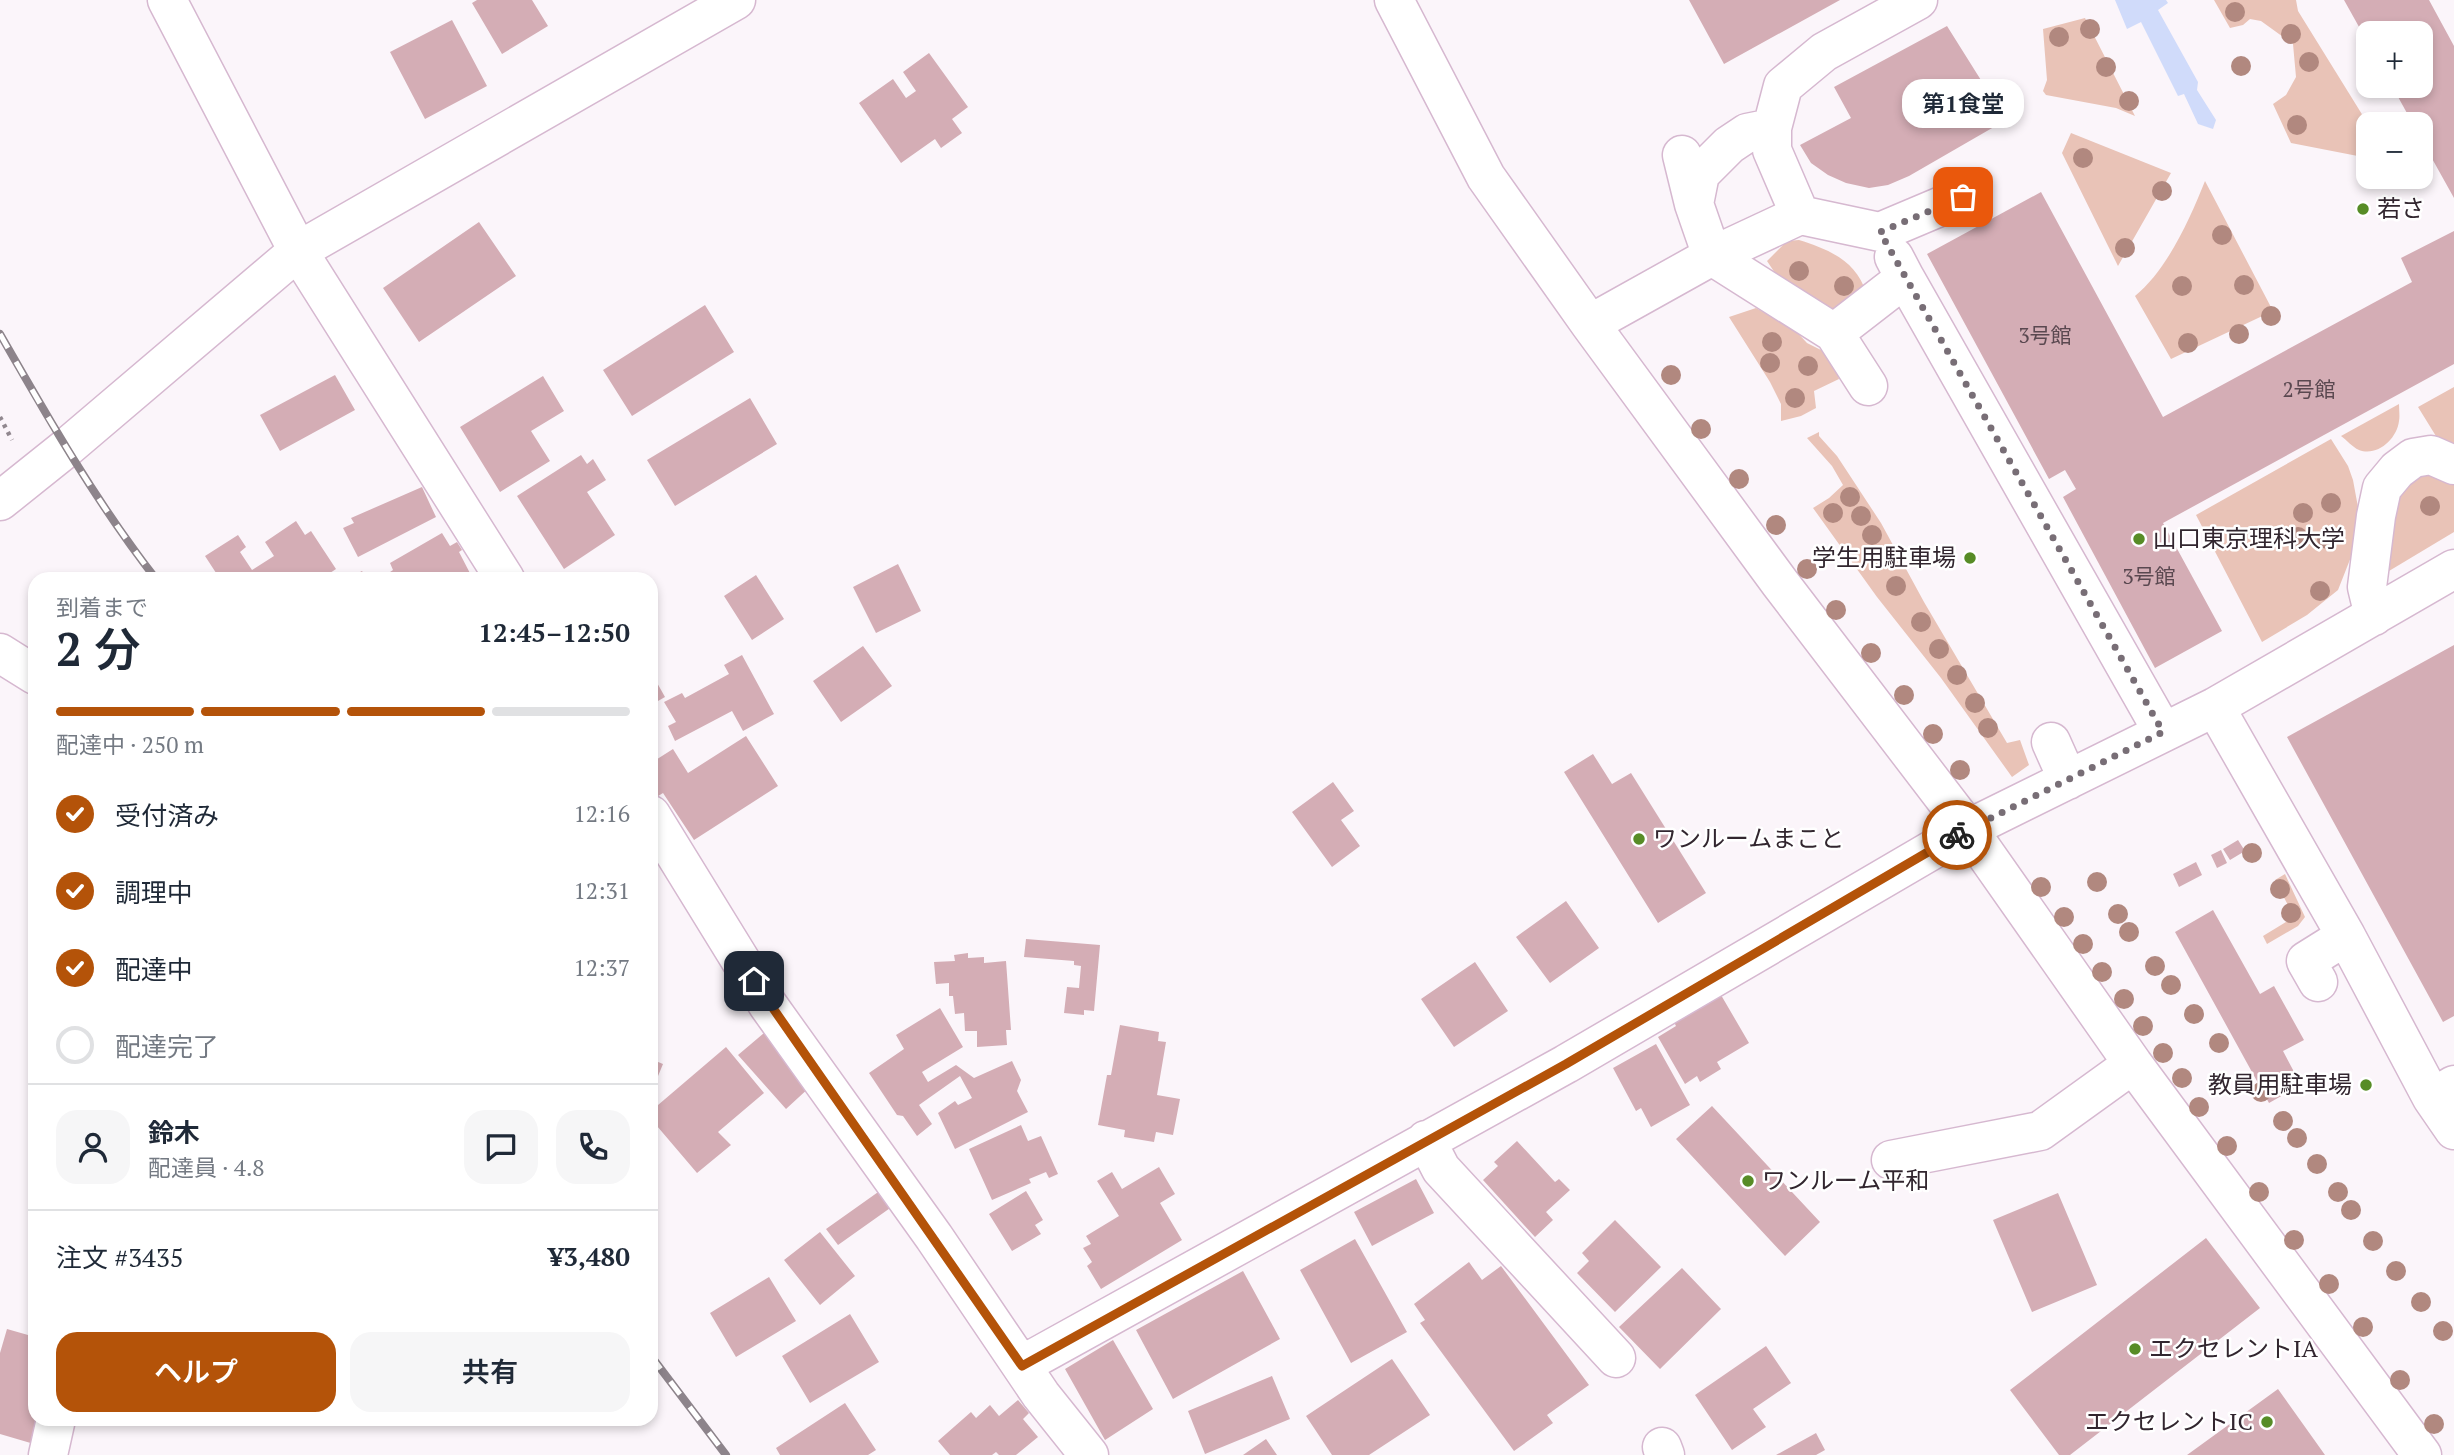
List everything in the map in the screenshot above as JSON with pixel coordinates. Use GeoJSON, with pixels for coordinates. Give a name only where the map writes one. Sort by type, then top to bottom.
{"type":"FeatureCollection","features":[{"type":"Feature","properties":{"kind":"street"},"geometry":{"type":"LineString","coordinates":[[167,0],[298,251],[501,572]]}},
{"type":"Feature","properties":{"kind":"street"},"geometry":{"type":"LineString","coordinates":[[0,500],[65,449],[298,251],[736,0]]}},
{"type":"Feature","properties":{"kind":"street"},"geometry":{"type":"LineString","coordinates":[[1394,0],[1486,177],[1780,583],[1968,829],[2133,1064],[2421,1455]]}},
{"type":"Feature","properties":{"kind":"street"},"geometry":{"type":"LineString","coordinates":[[1800,215],[1772,150],[1772,128],[1783,86],[1824,52],[1918,0]]}},
{"type":"Feature","properties":{"kind":"street"},"geometry":{"type":"LineString","coordinates":[[1693,204],[1700,174],[1729,145],[1748,133],[1772,128]]}},
{"type":"Feature","properties":{"kind":"street"},"geometry":{"type":"LineString","coordinates":[[1682,155],[1693,204],[1712,256],[1834,333],[1868,386]]}},
{"type":"Feature","properties":{"kind":"street"},"geometry":{"type":"LineString","coordinates":[[1590,324],[1712,256],[1800,215],[1880,232],[1963,197]]}},
{"type":"Feature","properties":{"kind":"street"},"geometry":{"type":"LineString","coordinates":[[1880,232],[2163,732]]}},
{"type":"Feature","properties":{"kind":"street"},"geometry":{"type":"LineString","coordinates":[[1834,333],[1905,278]]}},
{"type":"Feature","properties":{"kind":"street"},"geometry":{"type":"LineString","coordinates":[[2374,616],[2367,587],[2382,488],[2397,470],[2413,458],[2431,455],[2454,465]]}},
{"type":"Feature","properties":{"kind":"street"},"geometry":{"type":"LineString","coordinates":[[1022,1366],[1566,1064],[1968,829],[2215,707],[2454,569]]}},
{"type":"Feature","properties":{"kind":"street"},"geometry":{"type":"LineString","coordinates":[[0,653],[28,671]]}},
{"type":"Feature","properties":{"kind":"street"},"geometry":{"type":"LineString","coordinates":[[2215,707],[2346,936],[2443,1091],[2454,1130]]}},
{"type":"Feature","properties":{"kind":"street"},"geometry":{"type":"LineString","coordinates":[[2050,742],[2068,780]]}},
{"type":"Feature","properties":{"kind":"street"},"geometry":{"type":"LineString","coordinates":[[658,826],[768,1005],[934,1237],[1041,1395],[1089,1455]]}},
{"type":"Feature","properties":{"kind":"street"},"geometry":{"type":"LineString","coordinates":[[2318,982],[2306,961],[2346,936]]}},
{"type":"Feature","properties":{"kind":"street"},"geometry":{"type":"LineString","coordinates":[[1891,1160],[2040,1131],[2133,1064]]}},
{"type":"Feature","properties":{"kind":"street"},"geometry":{"type":"LineString","coordinates":[[1426,1140],[1441,1169],[1616,1358]]}},
{"type":"Feature","properties":{"kind":"street"},"geometry":{"type":"LineString","coordinates":[[48,1455],[54,1426]]}},
{"type":"Feature","properties":{"kind":"shaded area"},"geometry":{"type":"Polygon","coordinates":[[[2214,0],[2296,0],[2298,11],[2361,112],[2356,112],[2356,156],[2291,143],[2273,104],[2286,95],[2296,77],[2293,44],[2261,21],[2250,19],[2243,25],[2230,28],[2214,0]]]}},
{"type":"Feature","properties":{"kind":"shaded area"},"geometry":{"type":"Polygon","coordinates":[[[2085,18],[2135,116],[2116,108],[2046,95],[2043,91],[2047,80],[2043,29],[2085,18]]]}},
{"type":"Feature","properties":{"kind":"shaded area"},"geometry":{"type":"Polygon","coordinates":[[[2071,133],[2171,173],[2118,266],[2062,153],[2071,133]]]}},
{"type":"Feature","properties":{"kind":"shaded area"},"geometry":{"type":"Polygon","coordinates":[[[2205,181],[2273,311],[2171,359],[2135,296],[2167,258],[2185,227],[2205,181]]]}},
{"type":"Feature","properties":{"kind":"shaded area"},"geometry":{"type":"Polygon","coordinates":[[[1799,240],[1840,258],[1856,272],[1866,293],[1850,308],[1828,310],[1783,285],[1767,261],[1787,241],[1799,240]]]}},
{"type":"Feature","properties":{"kind":"shaded area"},"geometry":{"type":"Polygon","coordinates":[[[1756,308],[1794,329],[1807,343],[1825,352],[1837,371],[1839,379],[1814,391],[1816,408],[1801,416],[1781,421],[1781,404],[1770,382],[1729,317],[1756,308]]]}},
{"type":"Feature","properties":{"kind":"shaded area"},"geometry":{"type":"Polygon","coordinates":[[[2454,387],[2454,450],[2439,441],[2418,407],[2454,387]]]}},
{"type":"Feature","properties":{"kind":"shaded area"},"geometry":{"type":"Polygon","coordinates":[[[2399,404],[2397,428],[2390,440],[2379,449],[2366,452],[2359,450],[2341,436],[2399,404]]]}},
{"type":"Feature","properties":{"kind":"shaded area"},"geometry":{"type":"Polygon","coordinates":[[[1819,432],[1819,436],[1837,456],[1881,523],[2007,743],[2020,740],[2029,765],[2012,777],[1813,508],[1843,485],[1832,466],[1807,438],[1819,432]]]}},
{"type":"Feature","properties":{"kind":"shaded area"},"geometry":{"type":"Polygon","coordinates":[[[2331,439],[2348,466],[2353,480],[2362,529],[2338,590],[2307,615],[2262,642],[2196,515],[2331,439]]]}},
{"type":"Feature","properties":{"kind":"shaded area"},"geometry":{"type":"Polygon","coordinates":[[[2428,471],[2454,482],[2454,532],[2384,574],[2385,492],[2428,471]]]}},
{"type":"Feature","properties":{"kind":"shaded area"},"geometry":{"type":"Polygon","coordinates":[[[2285,874],[2305,917],[2298,926],[2267,944],[2263,936],[2294,917],[2275,880],[2285,874]]]}},
{"type":"Feature","properties":{"kind":"water"},"geometry":{"type":"Polygon","coordinates":[[[2115,0],[2166,0],[2168,3],[2158,10],[2198,82],[2197,90],[2216,120],[2213,129],[2198,124],[2184,94],[2178,96],[2141,22],[2127,29],[2115,0]]]}},
{"type":"Feature","properties":{"kind":"building"},"geometry":{"type":"Polygon","coordinates":[[[477,0],[532,0],[548,26],[502,54],[472,3],[477,0]]]}},
{"type":"Feature","properties":{"kind":"building"},"geometry":{"type":"Polygon","coordinates":[[[1689,0],[1840,0],[1724,64],[1689,0]]]}},
{"type":"Feature","properties":{"kind":"building"},"geometry":{"type":"Polygon","coordinates":[[[2344,0],[2429,0],[2454,46],[2454,198],[2433,160],[2433,112],[2406,112],[2399,98],[2433,98],[2433,21],[2356,22],[2344,0]]]}},
{"type":"Feature","properties":{"kind":"building"},"geometry":{"type":"Polygon","coordinates":[[[452,20],[487,86],[425,119],[390,52],[452,20]]]}},
{"type":"Feature","properties":{"kind":"building"},"geometry":{"type":"Polygon","coordinates":[[[1947,26],[2006,120],[1909,176],[1888,185],[1869,188],[1846,183],[1811,163],[1800,145],[1851,118],[1834,87],[1947,26]]]}},
{"type":"Feature","properties":{"kind":"building"},"geometry":{"type":"Polygon","coordinates":[[[929,53],[968,107],[952,119],[962,133],[941,148],[935,139],[901,163],[859,103],[893,79],[906,98],[916,91],[903,72],[929,53]]]}},
{"type":"Feature","properties":{"kind":"building"},"geometry":{"type":"Polygon","coordinates":[[[2041,192],[2163,417],[2412,282],[2401,258],[2454,231],[2454,364],[2163,523],[2222,631],[2155,668],[2063,497],[2076,489],[2065,470],[2049,479],[1927,254],[2041,192]]]}},
{"type":"Feature","properties":{"kind":"building"},"geometry":{"type":"Polygon","coordinates":[[[479,222],[516,276],[419,342],[383,288],[479,222]]]}},
{"type":"Feature","properties":{"kind":"building"},"geometry":{"type":"Polygon","coordinates":[[[705,305],[734,352],[632,416],[603,370],[705,305]]]}},
{"type":"Feature","properties":{"kind":"building"},"geometry":{"type":"Polygon","coordinates":[[[335,375],[355,410],[280,451],[260,415],[335,375]]]}},
{"type":"Feature","properties":{"kind":"building"},"geometry":{"type":"Polygon","coordinates":[[[543,376],[564,411],[531,431],[550,461],[500,492],[460,427],[543,376]]]}},
{"type":"Feature","properties":{"kind":"building"},"geometry":{"type":"Polygon","coordinates":[[[750,398],[777,444],[675,506],[647,460],[750,398]]]}},
{"type":"Feature","properties":{"kind":"building"},"geometry":{"type":"Polygon","coordinates":[[[581,455],[587,464],[593,459],[606,480],[587,492],[615,535],[564,569],[517,496],[581,455]]]}},
{"type":"Feature","properties":{"kind":"building"},"geometry":{"type":"Polygon","coordinates":[[[422,487],[436,517],[358,557],[343,528],[354,523],[351,518],[422,487]]]}},
{"type":"Feature","properties":{"kind":"building"},"geometry":{"type":"Polygon","coordinates":[[[296,521],[305,535],[311,531],[336,569],[332,572],[215,572],[205,556],[238,535],[246,547],[240,552],[252,570],[274,556],[265,542],[296,521]]]}},
{"type":"Feature","properties":{"kind":"building"},"geometry":{"type":"Polygon","coordinates":[[[442,533],[450,546],[457,542],[469,572],[390,572],[393,570],[390,563],[442,533]]]}},
{"type":"Feature","properties":{"kind":"building"},"geometry":{"type":"Polygon","coordinates":[[[898,564],[921,611],[876,633],[853,587],[898,564]]]}},
{"type":"Feature","properties":{"kind":"building"},"geometry":{"type":"Polygon","coordinates":[[[756,575],[784,619],[752,640],[724,596],[756,575]]]}},
{"type":"Feature","properties":{"kind":"building"},"geometry":{"type":"Polygon","coordinates":[[[2454,645],[2454,1016],[2443,1022],[2287,737],[2454,645]]]}},
{"type":"Feature","properties":{"kind":"building"},"geometry":{"type":"Polygon","coordinates":[[[863,646],[892,686],[841,722],[813,681],[863,646]]]}},
{"type":"Feature","properties":{"kind":"building"},"geometry":{"type":"Polygon","coordinates":[[[742,655],[774,714],[743,731],[732,711],[675,741],[668,726],[676,722],[664,702],[682,693],[685,698],[729,674],[724,665],[742,655]]]}},
{"type":"Feature","properties":{"kind":"building"},"geometry":{"type":"Polygon","coordinates":[[[658,684],[665,697],[658,701],[658,684]]]}},
{"type":"Feature","properties":{"kind":"building"},"geometry":{"type":"Polygon","coordinates":[[[746,736],[778,786],[694,840],[663,793],[658,796],[658,759],[673,749],[688,773],[746,736]]]}},
{"type":"Feature","properties":{"kind":"building","name":"ワンルームまこと"},"geometry":{"type":"Polygon","coordinates":[[[1593,754],[1612,784],[1631,773],[1706,893],[1658,923],[1564,772],[1593,754]]]}},
{"type":"Feature","properties":{"kind":"building"},"geometry":{"type":"Polygon","coordinates":[[[1333,782],[1354,811],[1341,820],[1360,846],[1332,867],[1292,812],[1333,782]]]}},
{"type":"Feature","properties":{"kind":"building"},"geometry":{"type":"Polygon","coordinates":[[[2238,840],[2245,851],[2230,860],[2223,849],[2238,840]]]}},
{"type":"Feature","properties":{"kind":"building"},"geometry":{"type":"Polygon","coordinates":[[[2221,850],[2227,863],[2217,868],[2211,855],[2221,850]]]}},
{"type":"Feature","properties":{"kind":"building"},"geometry":{"type":"Polygon","coordinates":[[[2196,862],[2202,875],[2179,887],[2173,874],[2196,862]]]}},
{"type":"Feature","properties":{"kind":"building"},"geometry":{"type":"Polygon","coordinates":[[[1566,901],[1599,948],[1550,983],[1516,937],[1566,901]]]}},
{"type":"Feature","properties":{"kind":"building"},"geometry":{"type":"Polygon","coordinates":[[[2213,910],[2260,994],[2274,986],[2304,1040],[2283,1051],[2301,1085],[2269,1103],[2175,932],[2213,910]]]}},
{"type":"Feature","properties":{"kind":"building"},"geometry":{"type":"Polygon","coordinates":[[[1026,939],[1100,945],[1094,1011],[1084,1010],[1084,1015],[1064,1013],[1067,987],[1079,988],[1081,966],[1074,965],[1074,961],[1024,957],[1026,939]]]}},
{"type":"Feature","properties":{"kind":"building"},"geometry":{"type":"Polygon","coordinates":[[[968,953],[968,958],[984,957],[984,963],[1006,961],[1011,1030],[1006,1030],[1007,1045],[977,1047],[977,1031],[965,1031],[964,1013],[955,1014],[953,996],[949,996],[949,983],[936,984],[934,962],[955,961],[954,955],[968,953]]]}},
{"type":"Feature","properties":{"kind":"building"},"geometry":{"type":"Polygon","coordinates":[[[1475,962],[1508,1011],[1454,1047],[1421,999],[1475,962]]]}},
{"type":"Feature","properties":{"kind":"building"},"geometry":{"type":"Polygon","coordinates":[[[1721,995],[1749,1043],[1717,1062],[1721,1069],[1700,1082],[1697,1076],[1685,1084],[1658,1037],[1676,1026],[1674,1022],[1721,995]]]}},
{"type":"Feature","properties":{"kind":"building"},"geometry":{"type":"Polygon","coordinates":[[[940,1008],[963,1047],[922,1072],[928,1082],[956,1065],[974,1078],[1012,1061],[1021,1080],[1017,1091],[1028,1112],[955,1149],[938,1113],[955,1101],[958,1105],[972,1098],[960,1076],[919,1105],[932,1124],[917,1136],[903,1116],[897,1115],[869,1073],[904,1049],[896,1035],[940,1008]]]}},
{"type":"Feature","properties":{"kind":"building"},"geometry":{"type":"Polygon","coordinates":[[[1120,1025],[1159,1032],[1158,1041],[1166,1042],[1157,1095],[1180,1099],[1173,1135],[1156,1132],[1154,1142],[1124,1137],[1125,1130],[1098,1125],[1120,1025]]]}},
{"type":"Feature","properties":{"kind":"building"},"geometry":{"type":"Polygon","coordinates":[[[764,1033],[811,1086],[786,1109],[738,1055],[764,1033]]]}},
{"type":"Feature","properties":{"kind":"building"},"geometry":{"type":"Polygon","coordinates":[[[1656,1044],[1690,1105],[1651,1127],[1641,1108],[1636,1111],[1613,1068],[1656,1044]]]}},
{"type":"Feature","properties":{"kind":"building"},"geometry":{"type":"Polygon","coordinates":[[[726,1047],[764,1093],[718,1132],[731,1145],[697,1173],[658,1127],[658,1105],[726,1047]]]}},
{"type":"Feature","properties":{"kind":"building"},"geometry":{"type":"Polygon","coordinates":[[[658,1062],[663,1064],[658,1076],[658,1062]]]}},
{"type":"Feature","properties":{"kind":"building","name":"ワンルーム平和"},"geometry":{"type":"Polygon","coordinates":[[[1712,1106],[1820,1222],[1785,1256],[1676,1139],[1712,1106]]]}},
{"type":"Feature","properties":{"kind":"building"},"geometry":{"type":"Polygon","coordinates":[[[1021,1125],[1028,1141],[1041,1136],[1058,1174],[1049,1178],[1046,1172],[1029,1179],[1031,1183],[992,1200],[969,1149],[1021,1125]]]}},
{"type":"Feature","properties":{"kind":"building"},"geometry":{"type":"Polygon","coordinates":[[[1517,1141],[1555,1182],[1559,1179],[1570,1190],[1546,1212],[1553,1220],[1535,1237],[1483,1180],[1498,1166],[1494,1162],[1517,1141]]]}},
{"type":"Feature","properties":{"kind":"building"},"geometry":{"type":"Polygon","coordinates":[[[1159,1167],[1175,1194],[1160,1203],[1182,1240],[1101,1289],[1087,1266],[1092,1262],[1083,1248],[1091,1244],[1086,1236],[1119,1216],[1097,1181],[1112,1172],[1122,1189],[1159,1167]]]}},
{"type":"Feature","properties":{"kind":"building"},"geometry":{"type":"Polygon","coordinates":[[[1416,1179],[1434,1213],[1372,1246],[1354,1212],[1416,1179]]]}},
{"type":"Feature","properties":{"kind":"building"},"geometry":{"type":"Polygon","coordinates":[[[881,1190],[893,1206],[838,1245],[826,1229],[881,1190]]]}},
{"type":"Feature","properties":{"kind":"building"},"geometry":{"type":"Polygon","coordinates":[[[1026,1191],[1043,1220],[1035,1225],[1041,1234],[1012,1251],[989,1214],[1026,1191]]]}},
{"type":"Feature","properties":{"kind":"building"},"geometry":{"type":"Polygon","coordinates":[[[2058,1193],[2097,1285],[2032,1312],[1993,1220],[2058,1193]]]}},
{"type":"Feature","properties":{"kind":"building"},"geometry":{"type":"Polygon","coordinates":[[[1615,1220],[1661,1267],[1615,1312],[1577,1273],[1589,1261],[1582,1253],[1615,1220]]]}},
{"type":"Feature","properties":{"kind":"building"},"geometry":{"type":"Polygon","coordinates":[[[820,1232],[855,1276],[820,1305],[784,1260],[820,1232]]]}},
{"type":"Feature","properties":{"kind":"building","name":"エクセレントIA"},"geometry":{"type":"Polygon","coordinates":[[[2206,1238],[2260,1308],[2070,1455],[2059,1455],[2010,1390],[2206,1238]]]}},
{"type":"Feature","properties":{"kind":"building"},"geometry":{"type":"Polygon","coordinates":[[[1355,1239],[1407,1332],[1351,1363],[1300,1270],[1355,1239]]]}},
{"type":"Feature","properties":{"kind":"building"},"geometry":{"type":"Polygon","coordinates":[[[1469,1262],[1482,1280],[1501,1266],[1589,1385],[1547,1415],[1553,1423],[1514,1451],[1420,1323],[1425,1320],[1414,1304],[1469,1262]]]}},
{"type":"Feature","properties":{"kind":"building"},"geometry":{"type":"Polygon","coordinates":[[[1682,1268],[1721,1309],[1660,1369],[1619,1327],[1682,1268]]]}},
{"type":"Feature","properties":{"kind":"building"},"geometry":{"type":"Polygon","coordinates":[[[1243,1271],[1280,1339],[1173,1399],[1136,1330],[1243,1271]]]}},
{"type":"Feature","properties":{"kind":"building"},"geometry":{"type":"Polygon","coordinates":[[[769,1277],[796,1321],[736,1357],[710,1313],[769,1277]]]}},
{"type":"Feature","properties":{"kind":"building"},"geometry":{"type":"Polygon","coordinates":[[[850,1314],[879,1362],[810,1403],[782,1356],[850,1314]]]}},
{"type":"Feature","properties":{"kind":"building"},"geometry":{"type":"Polygon","coordinates":[[[7,1329],[28,1335],[28,1426],[39,1426],[34,1444],[0,1434],[0,1353],[7,1329]]]}},
{"type":"Feature","properties":{"kind":"building"},"geometry":{"type":"Polygon","coordinates":[[[1113,1340],[1153,1409],[1105,1440],[1065,1369],[1113,1340]]]}},
{"type":"Feature","properties":{"kind":"building"},"geometry":{"type":"Polygon","coordinates":[[[1766,1346],[1791,1383],[1753,1409],[1766,1427],[1732,1450],[1695,1395],[1766,1346]]]}},
{"type":"Feature","properties":{"kind":"building"},"geometry":{"type":"Polygon","coordinates":[[[1392,1359],[1430,1415],[1369,1455],[1332,1455],[1306,1416],[1392,1359]]]}},
{"type":"Feature","properties":{"kind":"building"},"geometry":{"type":"Polygon","coordinates":[[[1272,1376],[1290,1419],[1205,1454],[1188,1411],[1272,1376]]]}},
{"type":"Feature","properties":{"kind":"building","name":"エクセレントIC"},"geometry":{"type":"Polygon","coordinates":[[[2278,1389],[2325,1455],[2187,1455],[2278,1389]]]}},
{"type":"Feature","properties":{"kind":"building"},"geometry":{"type":"Polygon","coordinates":[[[1018,1400],[1029,1413],[1023,1419],[1038,1437],[1016,1455],[999,1455],[996,1452],[992,1455],[950,1455],[938,1441],[971,1412],[976,1418],[990,1405],[999,1416],[1018,1400]]]}},
{"type":"Feature","properties":{"kind":"building"},"geometry":{"type":"Polygon","coordinates":[[[845,1403],[876,1450],[868,1455],[780,1455],[776,1448],[845,1403]]]}},
{"type":"Feature","properties":{"kind":"building"},"geometry":{"type":"Polygon","coordinates":[[[1816,1433],[1825,1450],[1816,1455],[1776,1455],[1816,1433]]]}},
{"type":"Feature","properties":{"kind":"building"},"geometry":{"type":"Polygon","coordinates":[[[1266,1439],[1277,1455],[1243,1455],[1266,1439]]]}},
{"type":"Feature","properties":{"kind":"railway"},"geometry":{"type":"LineString","coordinates":[[0,334],[93,490],[151,572]]}},
{"type":"Feature","properties":{"kind":"railway"},"geometry":{"type":"LineString","coordinates":[[658,1365],[726,1455]]}},
{"type":"Feature","properties":{"kind":"way so far"},"geometry":{"type":"LineString","coordinates":[[1957,835],[2163,732],[1880,232],[1963,197]]}},
{"type":"Feature","properties":{"kind":"place","name":"第1食堂"},"geometry":{"type":"Point","coordinates":[1963,197]}},
{"type":"Feature","properties":{"kind":"place","name":"若さ"},"geometry":{"type":"Point","coordinates":[2363,209]}},
{"type":"Feature","properties":{"kind":"place","name":"山口東京理科大学"},"geometry":{"type":"Point","coordinates":[2139,539]}},
{"type":"Feature","properties":{"kind":"place","name":"学生用駐車場"},"geometry":{"type":"Point","coordinates":[1970,558]}},
{"type":"Feature","properties":{"kind":"place","name":"ワンルームまこと"},"geometry":{"type":"Point","coordinates":[1639,839]}},
{"type":"Feature","properties":{"kind":"place","name":"教員用駐車場"},"geometry":{"type":"Point","coordinates":[2366,1085]}},
{"type":"Feature","properties":{"kind":"place","name":"ワンルーム平和"},"geometry":{"type":"Point","coordinates":[1748,1181]}},
{"type":"Feature","properties":{"kind":"place","name":"エクセレントIA"},"geometry":{"type":"Point","coordinates":[2135,1349]}},
{"type":"Feature","properties":{"kind":"place","name":"エクセレントIC"},"geometry":{"type":"Point","coordinates":[2267,1422]}},
{"type":"Feature","properties":{"kind":"route"},"geometry":{"type":"LineString","coordinates":[[754,981],[768,1005],[934,1237],[1022,1366],[1566,1064],[1957,835]]}}]}
